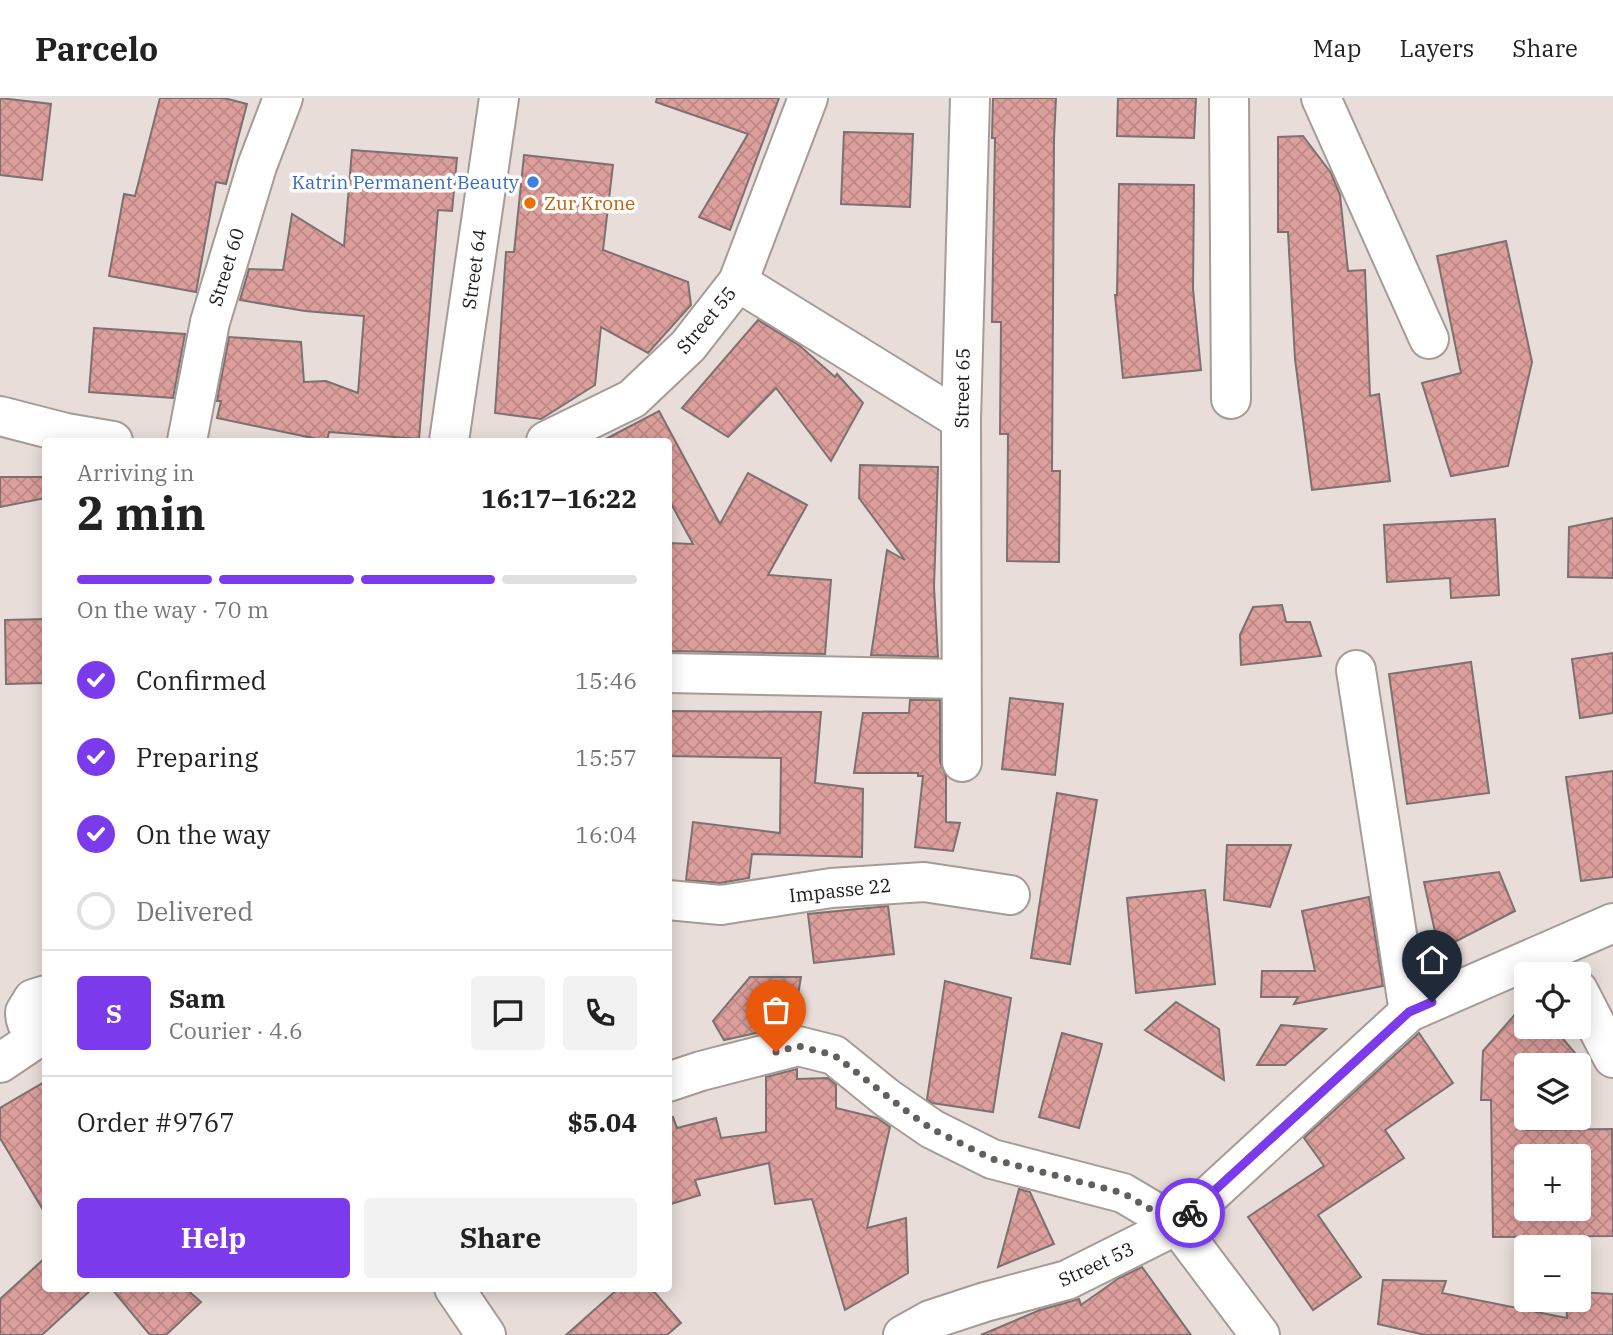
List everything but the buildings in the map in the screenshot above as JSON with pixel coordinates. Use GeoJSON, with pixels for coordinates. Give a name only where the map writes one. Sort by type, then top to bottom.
{"type":"FeatureCollection","features":[{"type":"Feature","properties":{"kind":"street","name":"Street 60"},"geometry":{"type":"LineString","coordinates":[[188,438],[210,322],[257,166],[283,98]]}},
{"type":"Feature","properties":{"kind":"street","name":"Street 64"},"geometry":{"type":"LineString","coordinates":[[449,438],[499,98]]}},
{"type":"Feature","properties":{"kind":"street","name":"Street 55"},"geometry":{"type":"LineString","coordinates":[[552,438],[632,399],[688,346],[738,282],[808,98]]}},
{"type":"Feature","properties":{"kind":"street","name":"Street 65"},"geometry":{"type":"LineString","coordinates":[[962,762],[961,420],[970,98]]}},
{"type":"Feature","properties":{"kind":"street"},"geometry":{"type":"LineString","coordinates":[[1229,98],[1231,399]]}},
{"type":"Feature","properties":{"kind":"street"},"geometry":{"type":"LineString","coordinates":[[1321,98],[1429,339]]}},
{"type":"Feature","properties":{"kind":"street"},"geometry":{"type":"LineString","coordinates":[[738,282],[961,420]]}},
{"type":"Feature","properties":{"kind":"street"},"geometry":{"type":"LineString","coordinates":[[0,416],[68,437]]}},
{"type":"Feature","properties":{"kind":"street"},"geometry":{"type":"LineString","coordinates":[[1356,670],[1409,1012]]}},
{"type":"Feature","properties":{"kind":"street"},"geometry":{"type":"LineString","coordinates":[[672,673],[960,679]]}},
{"type":"Feature","properties":{"kind":"street","name":"Impasse 22"},"geometry":{"type":"LineString","coordinates":[[672,900],[721,905],[831,888],[923,882],[1010,895]]}},
{"type":"Feature","properties":{"kind":"street","name":"Street 53"},"geometry":{"type":"LineString","coordinates":[[903,1335],[930,1320],[1067,1280],[1177,1225],[1409,1012],[1564,960],[1613,923]]}},
{"type":"Feature","properties":{"kind":"street"},"geometry":{"type":"LineString","coordinates":[[0,1054],[40,1010]]}},
{"type":"Feature","properties":{"kind":"street"},"geometry":{"type":"LineString","coordinates":[[0,1063],[40,1010]]}},
{"type":"Feature","properties":{"kind":"street"},"geometry":{"type":"LineString","coordinates":[[1591,1015],[1613,1058]]}},
{"type":"Feature","properties":{"kind":"street"},"geometry":{"type":"LineString","coordinates":[[672,1081],[701,1070],[798,1046],[834,1055],[887,1098],[932,1129],[992,1159],[1123,1193],[1177,1225],[1260,1335]]}},
{"type":"Feature","properties":{"kind":"street"},"geometry":{"type":"LineString","coordinates":[[457,1292],[486,1335]]}},
{"type":"Feature","properties":{"kind":"way so far"},"geometry":{"type":"LineString","coordinates":[[776,1052],[798,1046],[834,1055],[887,1098],[932,1129],[992,1159],[1123,1193],[1177,1225],[1190,1213]]}},
{"type":"Feature","properties":{"kind":"place","name":"Katrin Permanent Beauty"},"geometry":{"type":"Point","coordinates":[533,182]}},
{"type":"Feature","properties":{"kind":"place","name":"Zur Krone"},"geometry":{"type":"Point","coordinates":[530,203]}},
{"type":"Feature","properties":{"kind":"route"},"geometry":{"type":"LineString","coordinates":[[1190,1213],[1409,1012],[1432,1002]]}}]}
